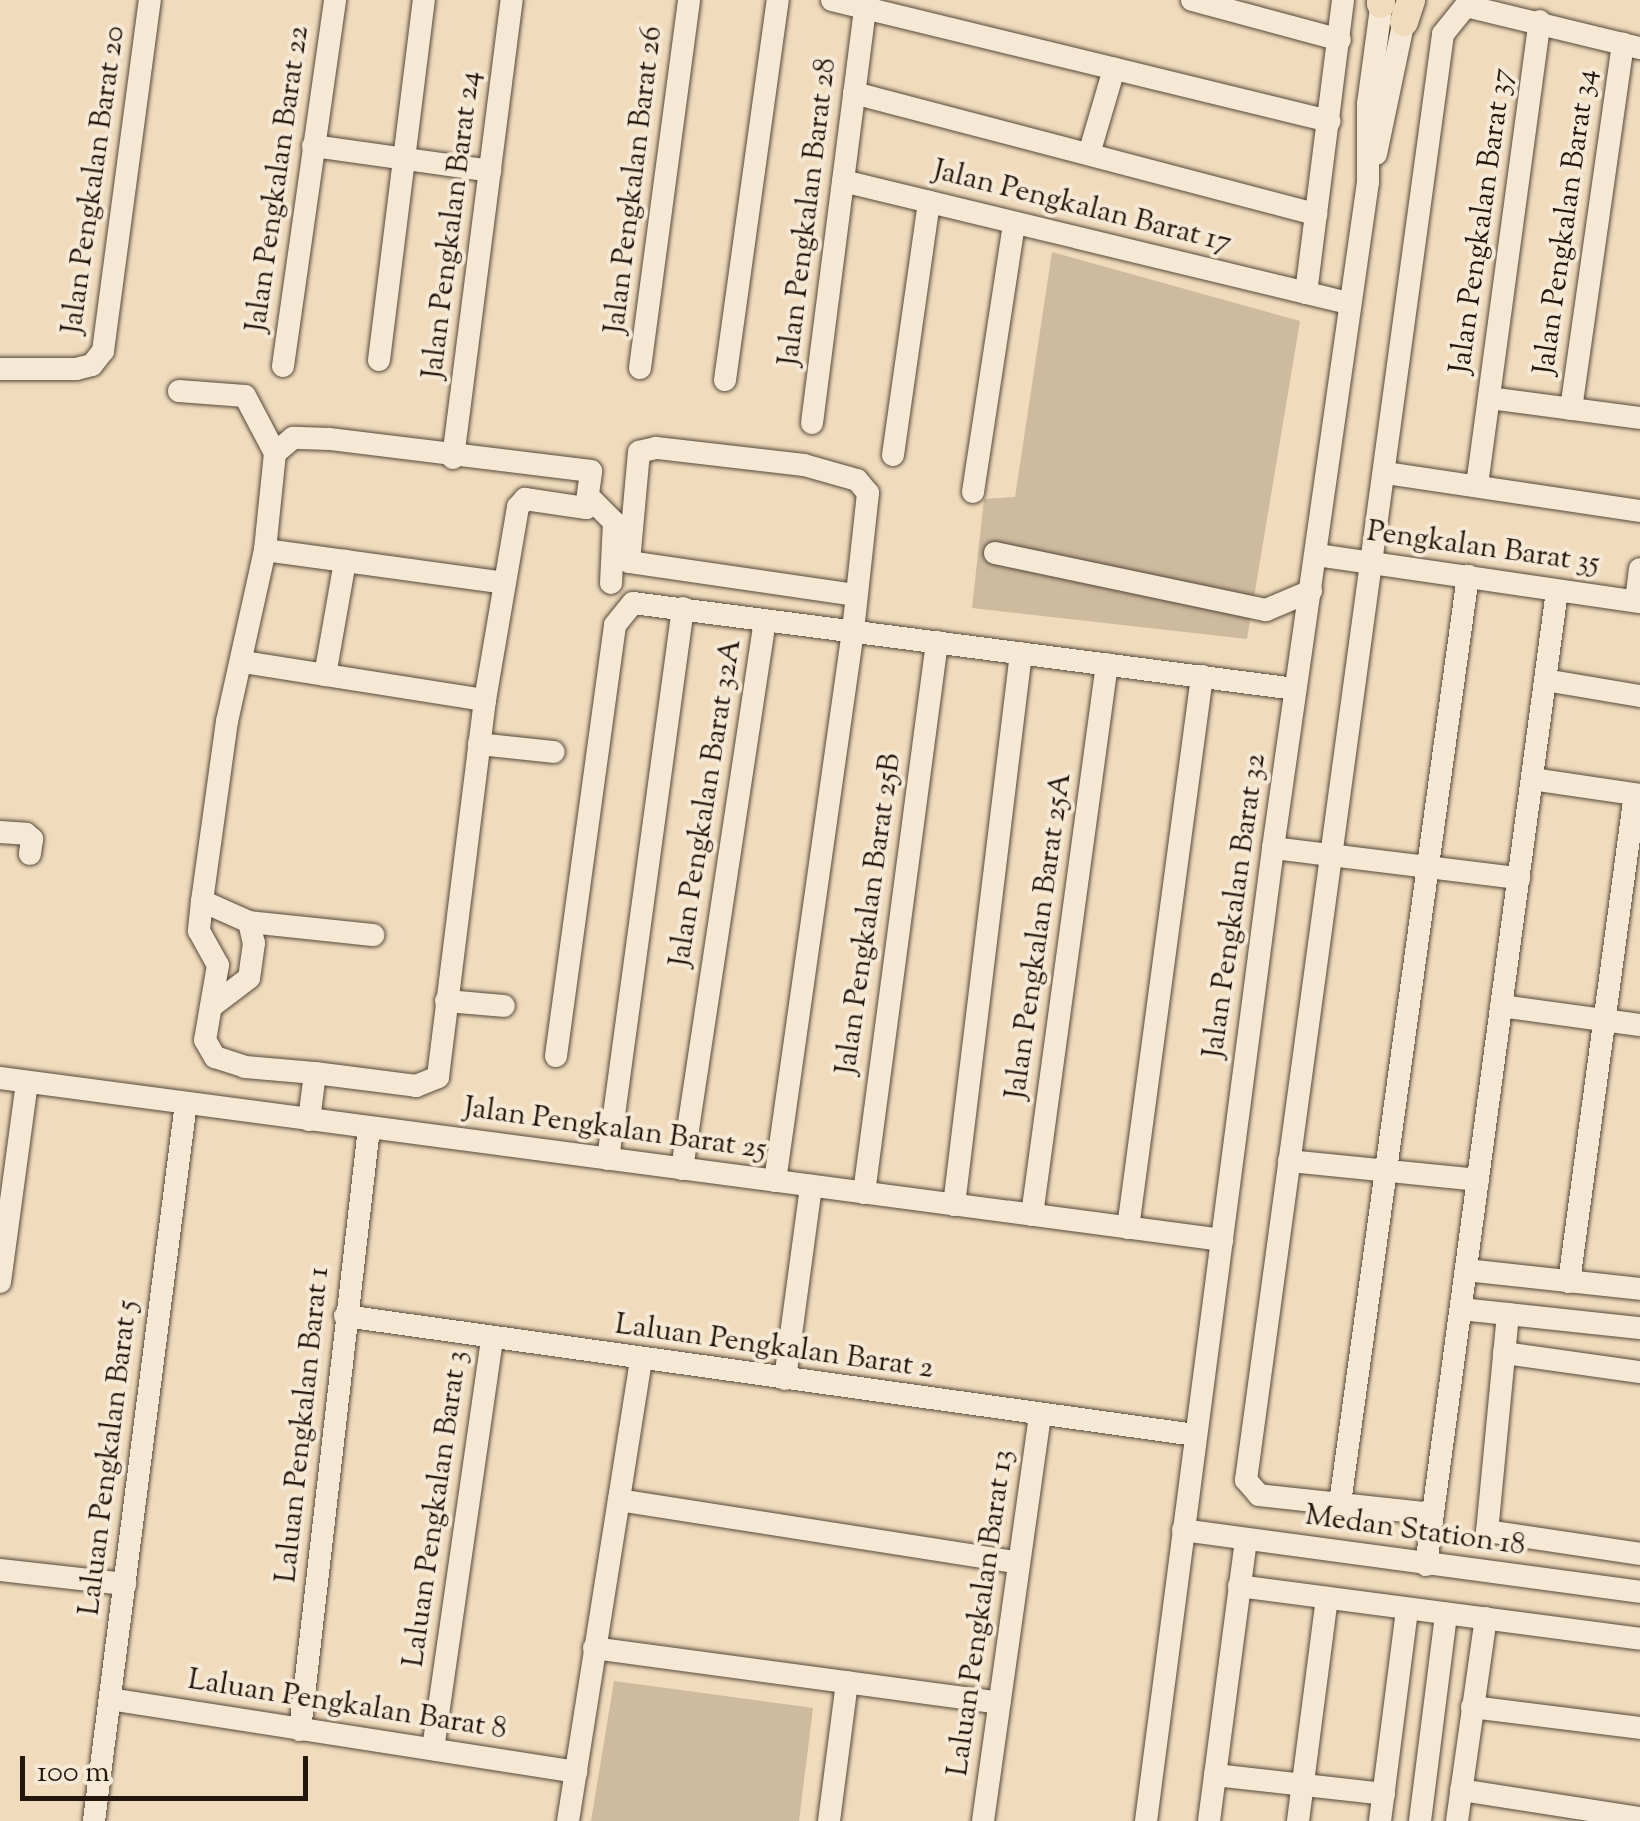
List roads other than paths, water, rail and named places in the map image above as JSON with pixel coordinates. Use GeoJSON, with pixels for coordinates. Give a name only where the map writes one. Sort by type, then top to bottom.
{"type":"FeatureCollection","features":[{"type":"Feature","properties":{"kind":"street","name":"Jalan Pengkalan Barat 20"},"geometry":{"type":"LineString","coordinates":[[0,370],[92,365],[103,351],[150,0]]}},
{"type":"Feature","properties":{"kind":"street","name":"Jalan Pengkalan Barat 22"},"geometry":{"type":"LineString","coordinates":[[284,366],[335,0]]}},
{"type":"Feature","properties":{"kind":"street"},"geometry":{"type":"LineString","coordinates":[[379,360],[424,0]]}},
{"type":"Feature","properties":{"kind":"street","name":"Jalan Pengkalan Barat 24"},"geometry":{"type":"LineString","coordinates":[[453,458],[512,0]]}},
{"type":"Feature","properties":{"kind":"street","name":"Jalan Pengkalan Barat 26"},"geometry":{"type":"LineString","coordinates":[[640,368],[688,0]]}},
{"type":"Feature","properties":{"kind":"street"},"geometry":{"type":"LineString","coordinates":[[725,380],[778,0]]}},
{"type":"Feature","properties":{"kind":"street"},"geometry":{"type":"LineString","coordinates":[[832,0],[1329,121]]}},
{"type":"Feature","properties":{"kind":"street"},"geometry":{"type":"LineString","coordinates":[[1192,0],[1340,40]]}},
{"type":"Feature","properties":{"kind":"street"},"geometry":{"type":"LineString","coordinates":[[1306,293],[1343,0]]}},
{"type":"Feature","properties":{"kind":"street","name":"Jalan Pengkalan Barat 32"},"geometry":{"type":"LineString","coordinates":[[1146,1821],[1273,848],[1368,182],[1368,104],[1395,4]]}},
{"type":"Feature","properties":{"kind":"street"},"geometry":{"type":"LineString","coordinates":[[1433,1514],[1259,1495],[1246,1480],[1330,855],[1375,563],[1442,34],[1466,6],[1632,46]]}},
{"type":"Feature","properties":{"kind":"street","name":"Jalan Pengkalan Barat 28"},"geometry":{"type":"LineString","coordinates":[[812,422],[864,8]]}},
{"type":"Feature","properties":{"kind":"street","name":"Jalan Pengkalan Barat 37"},"geometry":{"type":"LineString","coordinates":[[1540,21],[1490,398],[1640,418]]}},
{"type":"Feature","properties":{"kind":"street","name":"Jalan Pengkalan Barat 34"},"geometry":{"type":"LineString","coordinates":[[1571,409],[1632,46]]}},
{"type":"Feature","properties":{"kind":"street"},"geometry":{"type":"LineString","coordinates":[[1089,154],[1114,69]]}},
{"type":"Feature","properties":{"kind":"street"},"geometry":{"type":"LineString","coordinates":[[854,93],[1316,214]]}},
{"type":"Feature","properties":{"kind":"street"},"geometry":{"type":"LineString","coordinates":[[313,146],[490,171]]}},
{"type":"Feature","properties":{"kind":"street","name":"Jalan Pengkalan Barat 17"},"geometry":{"type":"LineString","coordinates":[[843,181],[1348,303]]}},
{"type":"Feature","properties":{"kind":"street"},"geometry":{"type":"LineString","coordinates":[[893,455],[930,202]]}},
{"type":"Feature","properties":{"kind":"street"},"geometry":{"type":"LineString","coordinates":[[973,492],[1014,223]]}},
{"type":"Feature","properties":{"kind":"street"},"geometry":{"type":"LineString","coordinates":[[179,392],[245,396],[275,453],[265,550],[244,662],[227,721],[198,931],[218,964],[205,1040],[215,1058],[416,1086],[435,1081],[485,700],[521,500],[586,508],[592,500],[591,471],[453,458],[328,438],[293,438],[275,453]]}},
{"type":"Feature","properties":{"kind":"street"},"geometry":{"type":"LineString","coordinates":[[1478,485],[1490,398]]}},
{"type":"Feature","properties":{"kind":"street"},"geometry":{"type":"LineString","coordinates":[[776,1182],[853,631],[868,492],[857,480],[804,465],[656,448],[639,452],[629,562],[856,594]]}},
{"type":"Feature","properties":{"kind":"street"},"geometry":{"type":"LineString","coordinates":[[1386,473],[1640,511]]}},
{"type":"Feature","properties":{"kind":"street"},"geometry":{"type":"LineString","coordinates":[[592,500],[614,522],[611,583]]}},
{"type":"Feature","properties":{"kind":"street"},"geometry":{"type":"LineString","coordinates":[[265,550],[505,583]]}},
{"type":"Feature","properties":{"kind":"street"},"geometry":{"type":"LineString","coordinates":[[995,553],[1266,610],[1310,591]]}},
{"type":"Feature","properties":{"kind":"street","name":"Pengkalan Barat 35"},"geometry":{"type":"LineString","coordinates":[[1317,556],[1638,602]]}},
{"type":"Feature","properties":{"kind":"street"},"geometry":{"type":"LineString","coordinates":[[326,674],[346,561]]}},
{"type":"Feature","properties":{"kind":"street"},"geometry":{"type":"LineString","coordinates":[[1638,602],[1640,568]]}},
{"type":"Feature","properties":{"kind":"street"},"geometry":{"type":"LineString","coordinates":[[1340,1504],[1468,576]]}},
{"type":"Feature","properties":{"kind":"street"},"geometry":{"type":"LineString","coordinates":[[1426,1565],[1557,592]]}},
{"type":"Feature","properties":{"kind":"street"},"geometry":{"type":"LineString","coordinates":[[556,1056],[615,625],[621,611],[641,601],[764,620]]}},
{"type":"Feature","properties":{"kind":"street"},"geometry":{"type":"LineString","coordinates":[[608,1159],[683,608]]}},
{"type":"Feature","properties":{"kind":"street","name":"Jalan Pengkalan Barat 32A"},"geometry":{"type":"LineString","coordinates":[[682,1169],[764,620],[1296,688]]}},
{"type":"Feature","properties":{"kind":"street","name":"Jalan Pengkalan Barat 25B"},"geometry":{"type":"LineString","coordinates":[[864,1193],[937,642]]}},
{"type":"Feature","properties":{"kind":"street"},"geometry":{"type":"LineString","coordinates":[[954,1205],[1020,653]]}},
{"type":"Feature","properties":{"kind":"street"},"geometry":{"type":"LineString","coordinates":[[244,662],[485,700]]}},
{"type":"Feature","properties":{"kind":"street","name":"Jalan Pengkalan Barat 25A"},"geometry":{"type":"LineString","coordinates":[[1032,1215],[1108,664]]}},
{"type":"Feature","properties":{"kind":"street"},"geometry":{"type":"LineString","coordinates":[[1128,1228],[1202,676]]}},
{"type":"Feature","properties":{"kind":"street"},"geometry":{"type":"LineString","coordinates":[[1545,680],[1640,696]]}},
{"type":"Feature","properties":{"kind":"street"},"geometry":{"type":"LineString","coordinates":[[479,744],[554,752]]}},
{"type":"Feature","properties":{"kind":"street"},"geometry":{"type":"LineString","coordinates":[[1532,779],[1638,795],[1569,1282]]}},
{"type":"Feature","properties":{"kind":"street"},"geometry":{"type":"LineString","coordinates":[[0,832],[26,834],[32,839],[30,854]]}},
{"type":"Feature","properties":{"kind":"street"},"geometry":{"type":"LineString","coordinates":[[1273,848],[1518,878]]}},
{"type":"Feature","properties":{"kind":"street"},"geometry":{"type":"LineString","coordinates":[[202,901],[249,922],[373,935]]}},
{"type":"Feature","properties":{"kind":"street"},"geometry":{"type":"LineString","coordinates":[[211,1008],[248,978],[254,942],[249,922]]}},
{"type":"Feature","properties":{"kind":"street"},"geometry":{"type":"LineString","coordinates":[[446,1002],[504,1006]]}},
{"type":"Feature","properties":{"kind":"street"},"geometry":{"type":"LineString","coordinates":[[1502,1006],[1640,1025]]}},
{"type":"Feature","properties":{"kind":"street"},"geometry":{"type":"LineString","coordinates":[[309,1120],[315,1073]]}},
{"type":"Feature","properties":{"kind":"street","name":"Jalan Pengkalan Barat 25"},"geometry":{"type":"LineString","coordinates":[[0,1078],[1222,1240]]}},
{"type":"Feature","properties":{"kind":"street"},"geometry":{"type":"LineString","coordinates":[[0,1282],[28,1082]]}},
{"type":"Feature","properties":{"kind":"street","name":"Laluan Pengkalan Barat 5"},"geometry":{"type":"LineString","coordinates":[[94,1821],[186,1103]]}},
{"type":"Feature","properties":{"kind":"street","name":"Laluan Pengkalan Barat 1"},"geometry":{"type":"LineString","coordinates":[[300,1730],[370,1128]]}},
{"type":"Feature","properties":{"kind":"street"},"geometry":{"type":"LineString","coordinates":[[1290,1161],[1478,1180]]}},
{"type":"Feature","properties":{"kind":"street"},"geometry":{"type":"LineString","coordinates":[[785,1380],[811,1186]]}},
{"type":"Feature","properties":{"kind":"street"},"geometry":{"type":"LineString","coordinates":[[1466,1270],[1640,1290]]}},
{"type":"Feature","properties":{"kind":"street"},"geometry":{"type":"LineString","coordinates":[[1461,1310],[1640,1328]]}},
{"type":"Feature","properties":{"kind":"street"},"geometry":{"type":"LineString","coordinates":[[1508,1314],[1486,1530],[1640,1554]]}},
{"type":"Feature","properties":{"kind":"street","name":"Laluan Pengkalan Barat 2"},"geometry":{"type":"LineString","coordinates":[[346,1316],[641,1361],[1195,1435]]}},
{"type":"Feature","properties":{"kind":"street","name":"Laluan Pengkalan Barat 3"},"geometry":{"type":"LineString","coordinates":[[433,1749],[492,1338]]}},
{"type":"Feature","properties":{"kind":"street"},"geometry":{"type":"LineString","coordinates":[[1504,1353],[1640,1372]]}},
{"type":"Feature","properties":{"kind":"street"},"geometry":{"type":"LineString","coordinates":[[568,1821],[641,1361]]}},
{"type":"Feature","properties":{"kind":"street","name":"Laluan Pengkalan Barat 13"},"geometry":{"type":"LineString","coordinates":[[984,1821],[1040,1414]]}},
{"type":"Feature","properties":{"kind":"street"},"geometry":{"type":"LineString","coordinates":[[619,1500],[1017,1562]]}},
{"type":"Feature","properties":{"kind":"street","name":"Medan Station 18"},"geometry":{"type":"LineString","coordinates":[[1182,1530],[1640,1592]]}},
{"type":"Feature","properties":{"kind":"street"},"geometry":{"type":"LineString","coordinates":[[1209,1821],[1246,1539]]}},
{"type":"Feature","properties":{"kind":"street"},"geometry":{"type":"LineString","coordinates":[[0,1570],[124,1584]]}},
{"type":"Feature","properties":{"kind":"street"},"geometry":{"type":"LineString","coordinates":[[1240,1586],[1640,1639]]}},
{"type":"Feature","properties":{"kind":"street"},"geometry":{"type":"LineString","coordinates":[[1298,1821],[1327,1598]]}},
{"type":"Feature","properties":{"kind":"street"},"geometry":{"type":"LineString","coordinates":[[1380,1821],[1407,1610]]}},
{"type":"Feature","properties":{"kind":"street"},"geometry":{"type":"LineString","coordinates":[[1420,1821],[1446,1614]]}},
{"type":"Feature","properties":{"kind":"street"},"geometry":{"type":"LineString","coordinates":[[1457,1821],[1486,1618]]}},
{"type":"Feature","properties":{"kind":"street"},"geometry":{"type":"LineString","coordinates":[[594,1648],[999,1703]]}},
{"type":"Feature","properties":{"kind":"street"},"geometry":{"type":"LineString","coordinates":[[829,1821],[847,1682]]}},
{"type":"Feature","properties":{"kind":"street","name":"Laluan Pengkalan Barat 8"},"geometry":{"type":"LineString","coordinates":[[110,1699],[576,1772]]}},
{"type":"Feature","properties":{"kind":"street"},"geometry":{"type":"LineString","coordinates":[[1472,1707],[1640,1728]]}},
{"type":"Feature","properties":{"kind":"street"},"geometry":{"type":"LineString","coordinates":[[1215,1775],[1384,1794]]}},
{"type":"Feature","properties":{"kind":"street"},"geometry":{"type":"LineString","coordinates":[[1461,1790],[1584,1816],[1640,1818]]}}]}
